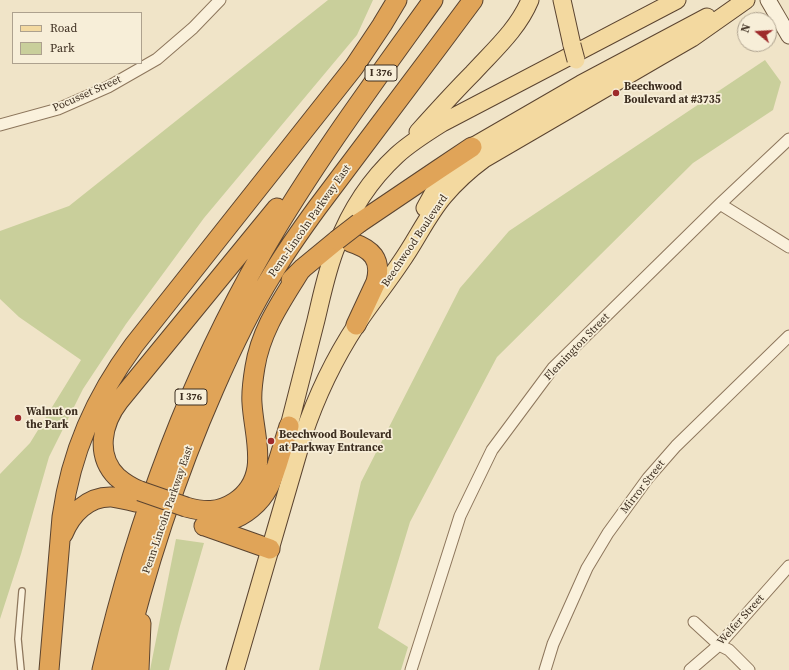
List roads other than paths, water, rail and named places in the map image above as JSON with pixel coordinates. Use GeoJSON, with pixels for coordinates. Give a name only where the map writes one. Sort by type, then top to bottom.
{"type":"FeatureCollection","features":[{"type":"Feature","properties":{"kind":"highway"},"geometry":{"type":"LineString","coordinates":[[49,670],[65,494],[77,450],[94,409],[113,375],[134,345],[354,68],[397,0]]}},
{"type":"Feature","properties":{"kind":"highway","name":"Penn-Lincoln Parkway East"},"geometry":{"type":"LineString","coordinates":[[102,670],[119,602],[143,521],[157,481],[188,403],[223,327],[262,252],[284,216],[329,146],[433,0]]}},
{"type":"Feature","properties":{"kind":"highway","name":"Penn-Lincoln Parkway East"},"geometry":{"type":"LineString","coordinates":[[121,670],[148,566],[174,487],[197,429],[239,335],[272,274],[316,208],[473,0]]}},
{"type":"Feature","properties":{"kind":"highway"},"geometry":{"type":"LineString","coordinates":[[270,549],[204,526],[184,513],[138,497],[112,471],[103,449],[102,441],[109,416],[119,401],[329,146]]}},
{"type":"Feature","properties":{"kind":"highway"},"geometry":{"type":"LineString","coordinates":[[222,372],[257,321],[302,269],[343,241],[359,223],[439,168],[472,148]]}},
{"type":"Feature","properties":{"kind":"highway"},"geometry":{"type":"LineString","coordinates":[[343,241],[358,244],[369,251],[377,262],[378,276],[356,325]]}},
{"type":"Feature","properties":{"kind":"highway"},"geometry":{"type":"LineString","coordinates":[[184,513],[213,511],[229,506],[244,495],[253,482],[256,474],[258,458],[252,403],[253,381],[257,356],[268,325],[302,269]]}},
{"type":"Feature","properties":{"kind":"highway"},"geometry":{"type":"LineString","coordinates":[[204,526],[224,522],[240,516],[249,510],[263,496],[272,480],[289,426]]}},
{"type":"Feature","properties":{"kind":"highway"},"geometry":{"type":"LineString","coordinates":[[60,543],[72,517],[90,502],[104,497],[127,500],[138,497]]}},
{"type":"Feature","properties":{"kind":"highway"},"geometry":{"type":"LineString","coordinates":[[139,670],[142,608],[148,566]]}},
{"type":"Feature","properties":{"kind":"main road"},"geometry":{"type":"LineString","coordinates":[[398,154],[444,102],[508,35],[521,19],[530,0]]}},
{"type":"Feature","properties":{"kind":"main road"},"geometry":{"type":"LineString","coordinates":[[562,0],[581,84]]}},
{"type":"Feature","properties":{"kind":"main road","name":"Beechwood Boulevard"},"geometry":{"type":"LineString","coordinates":[[270,549],[289,426],[327,274],[343,230],[367,190],[398,154],[442,123],[677,0]]}},
{"type":"Feature","properties":{"kind":"main road"},"geometry":{"type":"LineString","coordinates":[[402,261],[424,208],[436,188],[443,178],[472,148],[581,84],[738,0]]}},
{"type":"Feature","properties":{"kind":"main road","name":"Beechwood Boulevard"},"geometry":{"type":"LineString","coordinates":[[235,670],[309,417],[316,400],[332,367],[356,325],[402,261],[435,208],[453,187],[474,167],[495,152],[692,38],[746,0]]}},
{"type":"Feature","properties":{"kind":"main road"},"geometry":{"type":"LineString","coordinates":[[768,0],[786,33]]}},
{"type":"Feature","properties":{"kind":"street","name":"Pocusset Street"},"geometry":{"type":"LineString","coordinates":[[0,124],[58,109],[108,87],[157,59],[193,28],[220,0]]}},
{"type":"Feature","properties":{"kind":"street","name":"Flemington Street"},"geometry":{"type":"LineString","coordinates":[[411,670],[460,516],[492,450],[553,368],[720,204],[789,139]]}},
{"type":"Feature","properties":{"kind":"street"},"geometry":{"type":"LineString","coordinates":[[720,204],[789,247]]}},
{"type":"Feature","properties":{"kind":"street","name":"Mirror Street"},"geometry":{"type":"LineString","coordinates":[[545,670],[553,644],[587,568],[608,533],[648,478],[676,446],[789,336]]}},
{"type":"Feature","properties":{"kind":"street","name":"Welfer Street"},"geometry":{"type":"LineString","coordinates":[[690,670],[719,645],[789,566]]}},
{"type":"Feature","properties":{"kind":"street"},"geometry":{"type":"LineString","coordinates":[[694,622],[719,645],[729,650],[749,670]]}},
{"type":"Feature","properties":{"kind":"lane"},"geometry":{"type":"LineString","coordinates":[[21,670],[18,639],[22,591]]}},
{"type":"Feature","properties":{"kind":"place","name":"Beechwood Boulevard at #3735"},"geometry":{"type":"Point","coordinates":[616,93]}},
{"type":"Feature","properties":{"kind":"place","name":"Walnut on the Park"},"geometry":{"type":"Point","coordinates":[18,418]}},
{"type":"Feature","properties":{"kind":"place","name":"Beechwood Boulevard at Parkway Entrance"},"geometry":{"type":"Point","coordinates":[271,441]}}]}
